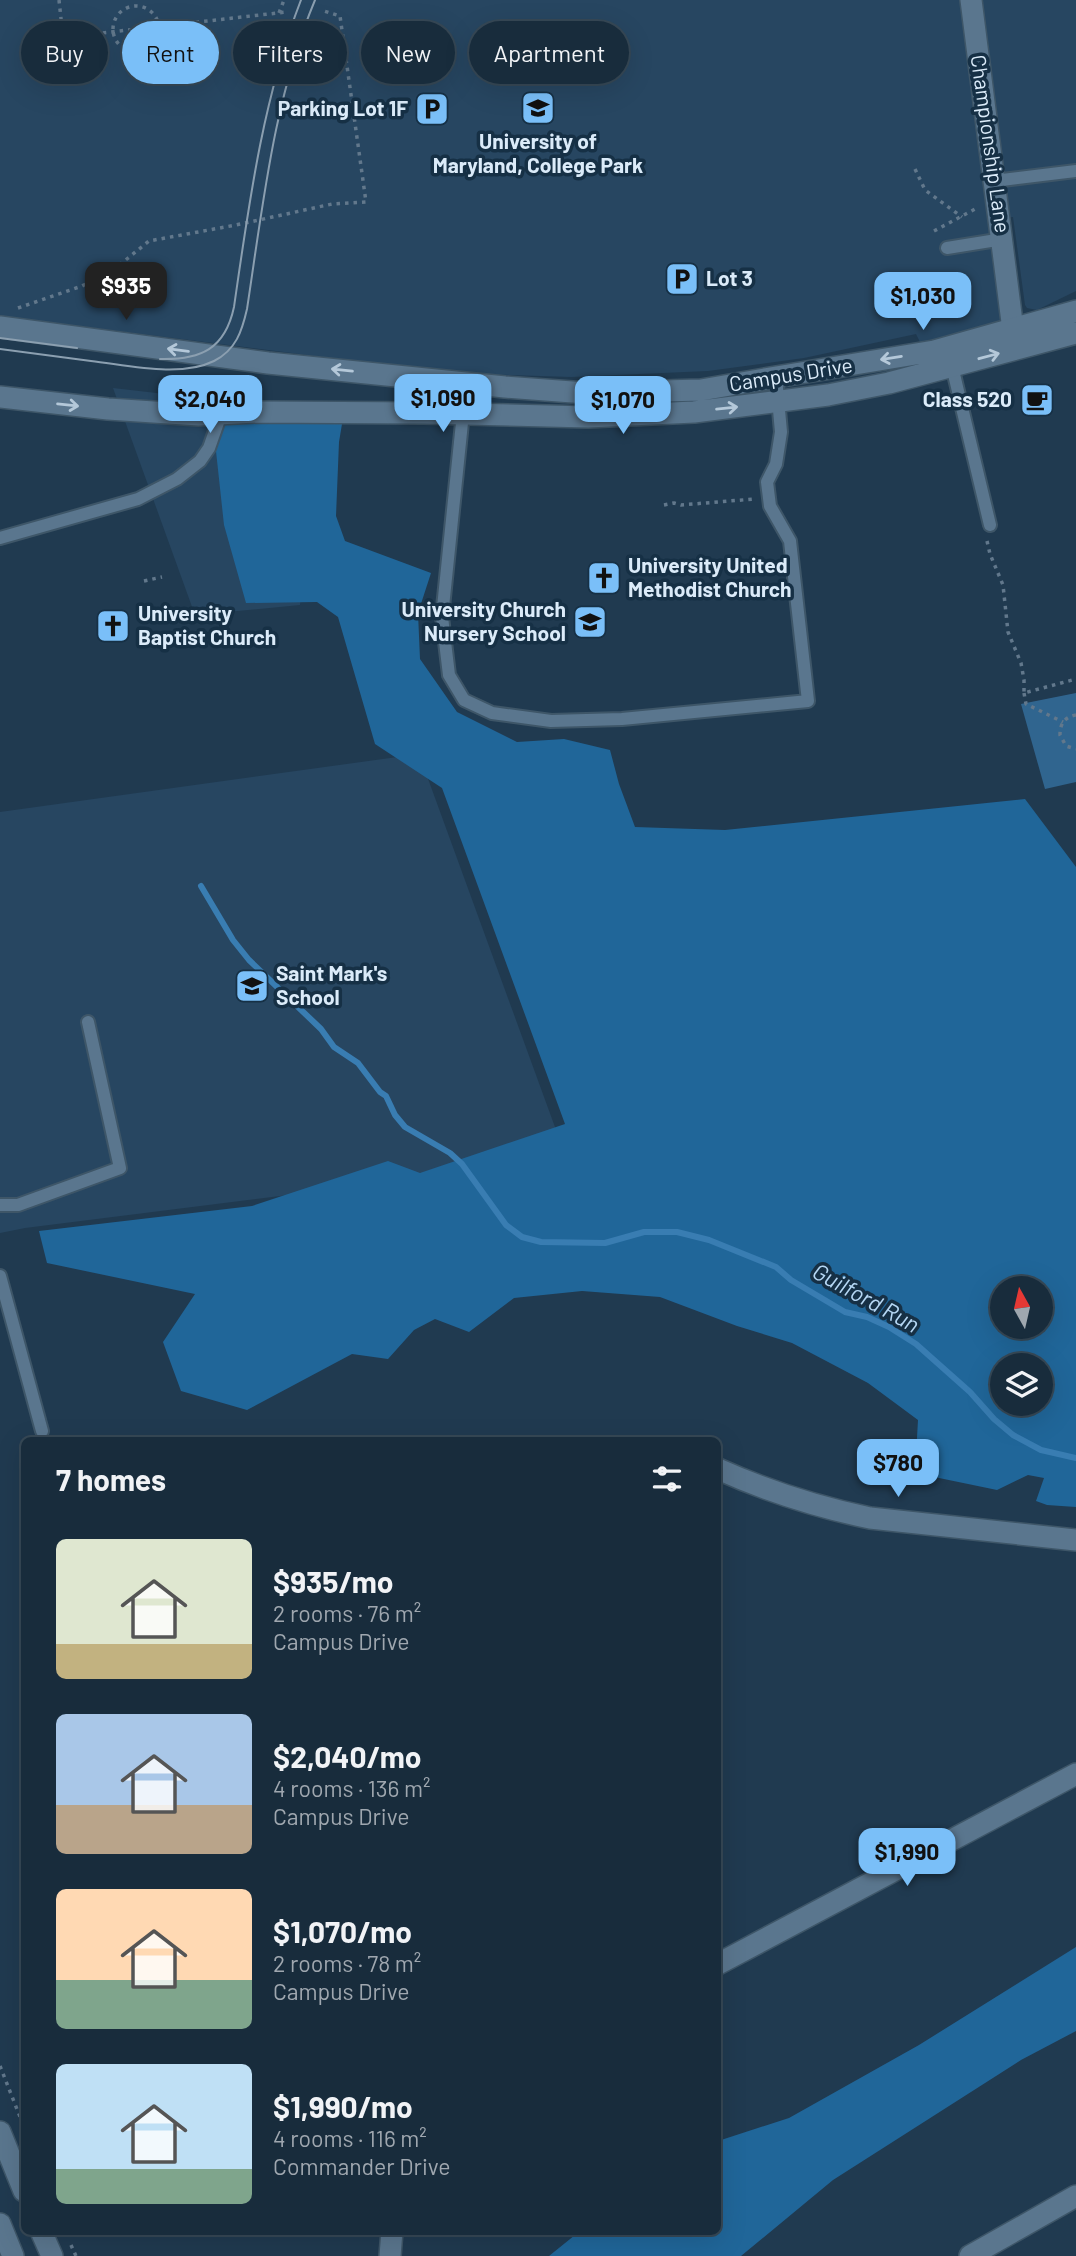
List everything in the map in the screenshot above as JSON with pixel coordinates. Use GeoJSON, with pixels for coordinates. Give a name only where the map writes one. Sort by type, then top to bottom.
{"type":"FeatureCollection","features":[{"type":"Feature","properties":{"kind":"street","name":"Championship Lane"},"geometry":{"type":"LineString","coordinates":[[971,0],[1013,330]]}},
{"type":"Feature","properties":{"kind":"street","name":"Campus Drive"},"geometry":{"type":"LineString","coordinates":[[0,327],[268,363],[572,392],[701,390],[934,351],[1076,312]]}},
{"type":"Feature","properties":{"kind":"street","name":"Campus Drive"},"geometry":{"type":"LineString","coordinates":[[0,397],[176,414],[463,413],[588,417],[694,412],[828,395],[889,383],[1076,332]]}},
{"type":"Feature","properties":{"kind":"street"},"geometry":{"type":"LineString","coordinates":[[721,1470],[780,1494],[859,1515],[1076,1540]]}},
{"type":"Feature","properties":{"kind":"street"},"geometry":{"type":"LineString","coordinates":[[721,1962],[1076,1774]]}},
{"type":"Feature","properties":{"kind":"street"},"geometry":{"type":"LineString","coordinates":[[0,2132],[21,2184]]}},
{"type":"Feature","properties":{"kind":"street"},"geometry":{"type":"LineString","coordinates":[[970,2256],[1076,2196]]}},
{"type":"Feature","properties":{"kind":"street"},"geometry":{"type":"LineString","coordinates":[[0,2224],[13,2256]]}},
{"type":"Feature","properties":{"kind":"street"},"geometry":{"type":"LineString","coordinates":[[43,2235],[52,2256]]}},
{"type":"Feature","properties":{"kind":"street"},"geometry":{"type":"LineString","coordinates":[[390,2256],[393,2235]]}},
{"type":"Feature","properties":{"kind":"lane"},"geometry":{"type":"LineString","coordinates":[[994,181],[1076,171]]}},
{"type":"Feature","properties":{"kind":"lane"},"geometry":{"type":"LineString","coordinates":[[947,248],[1003,239]]}},
{"type":"Feature","properties":{"kind":"lane"},"geometry":{"type":"LineString","coordinates":[[952,366],[990,525]]}},
{"type":"Feature","properties":{"kind":"lane"},"geometry":{"type":"LineString","coordinates":[[463,413],[442,617],[449,675],[464,700],[492,713],[551,721],[622,719],[808,701],[790,541],[771,506],[767,482],[776,464],[779,443],[776,377]]}},
{"type":"Feature","properties":{"kind":"lane"},"geometry":{"type":"LineString","coordinates":[[0,538],[138,499],[177,479],[200,461],[209,448],[221,414]]}},
{"type":"Feature","properties":{"kind":"lane"},"geometry":{"type":"LineString","coordinates":[[0,1205],[18,1205],[120,1168],[88,1022]]}},
{"type":"Feature","properties":{"kind":"lane"},"geometry":{"type":"LineString","coordinates":[[0,1276],[42,1431]]}},
{"type":"Feature","properties":{"kind":"path"},"geometry":{"type":"LineString","coordinates":[[59,0],[61,21]]}},
{"type":"Feature","properties":{"kind":"path"},"geometry":{"type":"LineString","coordinates":[[279,13],[284,0]]}},
{"type":"Feature","properties":{"kind":"path"},"geometry":{"type":"LineString","coordinates":[[122,48],[112,32],[114,20],[121,10],[132,6],[145,7],[155,14],[158,21]]}},
{"type":"Feature","properties":{"kind":"path"},"geometry":{"type":"LineString","coordinates":[[14,309],[82,286],[117,267],[149,241],[332,204],[366,202],[340,16],[324,11]]}},
{"type":"Feature","properties":{"kind":"path"},"geometry":{"type":"LineString","coordinates":[[206,21],[286,12]]}},
{"type":"Feature","properties":{"kind":"path"},"geometry":{"type":"LineString","coordinates":[[108,32],[122,31]]}},
{"type":"Feature","properties":{"kind":"path"},"geometry":{"type":"LineString","coordinates":[[915,169],[925,190],[962,217]]}},
{"type":"Feature","properties":{"kind":"path"},"geometry":{"type":"LineString","coordinates":[[664,505],[758,499]]}},
{"type":"Feature","properties":{"kind":"path"},"geometry":{"type":"LineString","coordinates":[[990,525],[987,539],[990,554],[1003,585],[1008,632],[1021,663],[1026,704],[1063,722]]}},
{"type":"Feature","properties":{"kind":"path"},"geometry":{"type":"LineString","coordinates":[[144,581],[163,576]]}},
{"type":"Feature","properties":{"kind":"path"},"geometry":{"type":"LineString","coordinates":[[1024,693],[1076,680]]}},
{"type":"Feature","properties":{"kind":"path"},"geometry":{"type":"LineString","coordinates":[[1076,715],[1068,717],[1060,728],[1062,741],[1066,746],[1076,749]]}},
{"type":"Feature","properties":{"kind":"path"},"geometry":{"type":"LineString","coordinates":[[0,2066],[21,2119]]}},
{"type":"Feature","properties":{"kind":"shaded area","name":"University of Maryland, College Park"},"geometry":{"type":"Polygon","coordinates":[[[0,0],[1076,0],[1076,291],[1037,310],[1027,308],[1013,217],[994,219],[1007,308],[1001,322],[923,348],[916,334],[804,358],[708,371],[571,377],[449,373],[0,316],[0,0]]]}},
{"type":"Feature","properties":{"kind":"shaded area"},"geometry":{"type":"Polygon","coordinates":[[[113,388],[322,412],[300,605],[195,615],[113,388]]]}},
{"type":"Feature","properties":{"kind":"shaded area"},"geometry":{"type":"Polygon","coordinates":[[[211,405],[342,424],[336,516],[345,541],[431,573],[418,613],[420,659],[457,712],[517,742],[564,739],[610,750],[635,827],[725,830],[1025,799],[1076,867],[1076,1507],[1047,1505],[1036,1501],[1044,1478],[1028,1475],[997,1490],[915,1473],[918,1420],[868,1383],[792,1343],[660,1297],[582,1291],[514,1298],[469,1332],[435,1319],[414,1330],[388,1359],[352,1354],[247,1410],[181,1391],[163,1342],[195,1294],[47,1263],[39,1231],[252,1206],[388,1161],[420,1173],[565,1124],[442,788],[375,744],[338,617],[317,602],[246,603],[224,525],[211,405]]]}},
{"type":"Feature","properties":{"kind":"shaded area"},"geometry":{"type":"Polygon","coordinates":[[[1076,693],[1076,782],[1045,789],[1021,704],[1076,693]]]}},
{"type":"Feature","properties":{"kind":"shaded area","name":"Saint Mark's School"},"geometry":{"type":"Polygon","coordinates":[[[419,754],[567,1160],[0,1233],[0,812],[419,754]]]}},
{"type":"Feature","properties":{"kind":"shaded area"},"geometry":{"type":"Polygon","coordinates":[[[1076,1947],[1076,2031],[1021,2060],[833,2180],[741,2256],[549,2256],[575,2235],[721,2235],[721,2140],[789,2118],[919,2045],[1076,1947]]]}},
{"type":"Feature","properties":{"kind":"waterway","name":"Guilford Run"},"geometry":{"type":"LineString","coordinates":[[201,886],[233,940],[249,960],[321,1029],[334,1047],[358,1063],[386,1096],[395,1115],[405,1127],[450,1153],[462,1164],[506,1225],[522,1237],[541,1242],[605,1243],[644,1232],[677,1232],[709,1240],[776,1267],[791,1280],[845,1312],[867,1317],[889,1327],[916,1344],[1013,1435],[1041,1450],[1076,1458]]}},
{"type":"Feature","properties":{"kind":"tram line"},"geometry":{"type":"LineString","coordinates":[[160,359],[188,357],[209,349],[224,333],[230,321],[267,113],[301,0]]}},
{"type":"Feature","properties":{"kind":"tram line"},"geometry":{"type":"LineString","coordinates":[[0,349],[170,370],[186,369],[214,361],[233,346],[247,309],[265,191],[289,75],[315,0]]}},
{"type":"Feature","properties":{"kind":"tram line"},"geometry":{"type":"LineString","coordinates":[[0,338],[77,348]]}},
{"type":"Feature","properties":{"kind":"place","name":"University of Maryland, College Park"},"geometry":{"type":"Point","coordinates":[538,108]}},
{"type":"Feature","properties":{"kind":"place","name":"Parking Lot 1F"},"geometry":{"type":"Point","coordinates":[432,109]}},
{"type":"Feature","properties":{"kind":"place","name":"Lot 3"},"geometry":{"type":"Point","coordinates":[682,279]}},
{"type":"Feature","properties":{"kind":"place","name":"Class 520"},"geometry":{"type":"Point","coordinates":[1037,400]}},
{"type":"Feature","properties":{"kind":"place","name":"University United Methodist Church"},"geometry":{"type":"Point","coordinates":[604,578]}},
{"type":"Feature","properties":{"kind":"place","name":"University Church Nursery School"},"geometry":{"type":"Point","coordinates":[590,622]}},
{"type":"Feature","properties":{"kind":"place","name":"University Baptist Church"},"geometry":{"type":"Point","coordinates":[113,626]}},
{"type":"Feature","properties":{"kind":"place","name":"Saint Mark's School"},"geometry":{"type":"Point","coordinates":[252,986]}}]}
